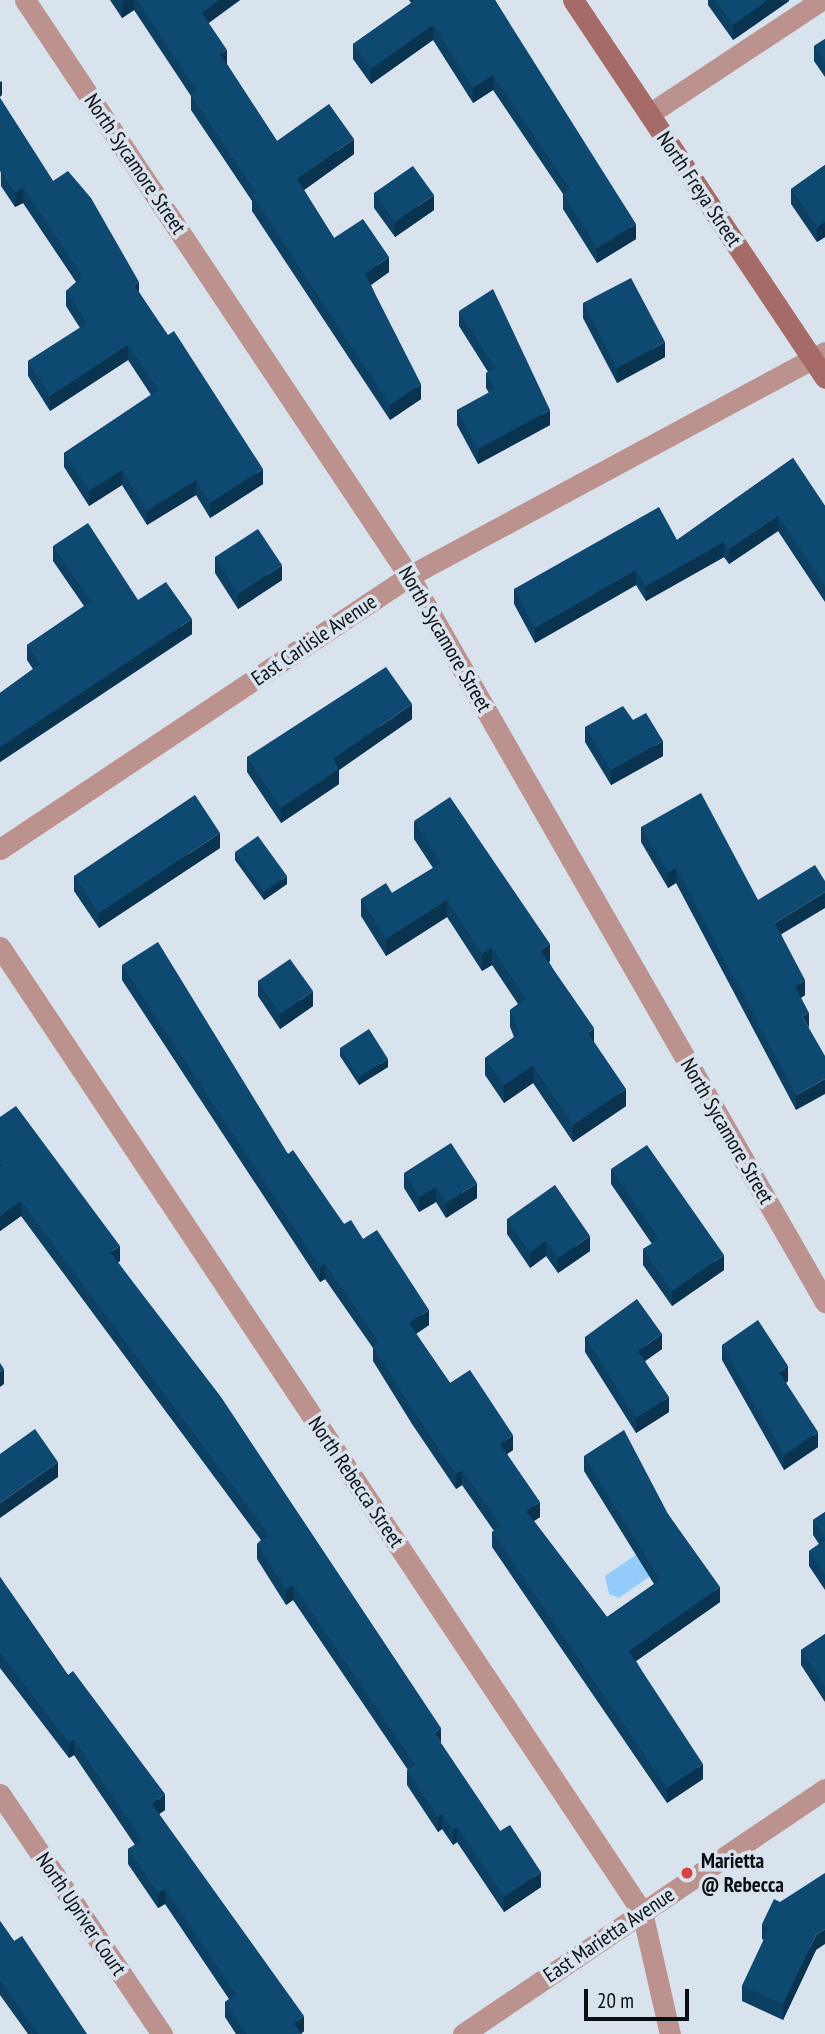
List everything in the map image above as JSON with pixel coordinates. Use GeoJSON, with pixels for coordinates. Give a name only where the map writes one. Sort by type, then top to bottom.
{"type":"FeatureCollection","features":[{"type":"Feature","properties":{"kind":"street","name":"North Sycamore Street"},"geometry":{"type":"LineString","coordinates":[[25,0],[409,576],[825,1302]]}},
{"type":"Feature","properties":{"kind":"street","name":"North Freya Street"},"geometry":{"type":"LineString","coordinates":[[573,0],[649,114],[819,356],[825,378]]}},
{"type":"Feature","properties":{"kind":"street"},"geometry":{"type":"LineString","coordinates":[[649,114],[821,0]]}},
{"type":"Feature","properties":{"kind":"street","name":"East Carlisle Avenue"},"geometry":{"type":"LineString","coordinates":[[0,849],[409,576],[819,356]]}},
{"type":"Feature","properties":{"kind":"street","name":"North Rebecca Street"},"geometry":{"type":"LineString","coordinates":[[0,947],[642,1912],[670,2034]]}},
{"type":"Feature","properties":{"kind":"street","name":"East Marietta Avenue"},"geometry":{"type":"LineString","coordinates":[[463,2034],[825,1789]]}},
{"type":"Feature","properties":{"kind":"street","name":"North Upriver Court"},"geometry":{"type":"LineString","coordinates":[[0,1794],[162,2034]]}},
{"type":"Feature","properties":{"kind":"water"},"geometry":{"type":"Polygon","coordinates":[[[646,1548],[660,1569],[619,1598],[609,1594],[605,1576],[646,1548]]]}},
{"type":"Feature","properties":{"kind":"building"},"geometry":{"type":"Polygon","coordinates":[[[137,0],[219,0],[202,13],[227,50],[220,54],[277,141],[329,104],[354,139],[297,179],[334,238],[363,219],[389,257],[365,274],[421,384],[390,405],[252,195],[256,193],[191,95],[197,91],[137,0]]]}},
{"type":"Feature","properties":{"kind":"building"},"geometry":{"type":"Polygon","coordinates":[[[416,0],[495,0],[636,224],[597,248],[563,194],[570,189],[493,75],[473,88],[433,25],[371,69],[353,44],[416,0]]]}},
{"type":"Feature","properties":{"kind":"building"},"geometry":{"type":"Polygon","coordinates":[[[715,0],[768,0],[733,25],[715,0]]]}},
{"type":"Feature","properties":{"kind":"building"},"geometry":{"type":"Polygon","coordinates":[[[825,39],[825,62],[814,46],[825,39]]]}},
{"type":"Feature","properties":{"kind":"building"},"geometry":{"type":"Polygon","coordinates":[[[0,98],[53,181],[68,171],[91,198],[139,282],[134,285],[168,335],[174,331],[263,469],[210,503],[196,480],[147,511],[122,470],[89,491],[64,453],[158,390],[128,345],[50,396],[28,361],[87,323],[66,291],[83,277],[23,188],[15,193],[0,172],[0,98]]]}},
{"type":"Feature","properties":{"kind":"building"},"geometry":{"type":"Polygon","coordinates":[[[825,165],[825,222],[817,227],[791,189],[825,165]]]}},
{"type":"Feature","properties":{"kind":"building"},"geometry":{"type":"Polygon","coordinates":[[[413,166],[434,195],[395,222],[374,193],[413,166]]]}},
{"type":"Feature","properties":{"kind":"building"},"geometry":{"type":"Polygon","coordinates":[[[631,278],[665,342],[617,368],[583,303],[631,278]]]}},
{"type":"Feature","properties":{"kind":"building"},"geometry":{"type":"Polygon","coordinates":[[[493,289],[550,410],[478,449],[457,410],[495,389],[486,373],[495,368],[459,311],[493,289]]]}},
{"type":"Feature","properties":{"kind":"building"},"geometry":{"type":"Polygon","coordinates":[[[793,458],[825,506],[825,587],[778,516],[729,549],[724,542],[646,586],[636,570],[535,628],[514,589],[659,507],[677,540],[793,458]]]}},
{"type":"Feature","properties":{"kind":"building"},"geometry":{"type":"Polygon","coordinates":[[[88,523],[138,600],[166,582],[192,619],[0,747],[0,693],[40,664],[27,645],[91,602],[53,546],[88,523]]]}},
{"type":"Feature","properties":{"kind":"building"},"geometry":{"type":"Polygon","coordinates":[[[258,529],[282,565],[238,594],[215,557],[258,529]]]}},
{"type":"Feature","properties":{"kind":"building"},"geometry":{"type":"Polygon","coordinates":[[[386,667],[412,704],[333,759],[339,769],[281,808],[247,757],[386,667]]]}},
{"type":"Feature","properties":{"kind":"building"},"geometry":{"type":"Polygon","coordinates":[[[623,706],[633,720],[646,713],[663,741],[611,770],[585,727],[623,706]]]}},
{"type":"Feature","properties":{"kind":"building"},"geometry":{"type":"Polygon","coordinates":[[[701,793],[758,900],[815,865],[825,881],[825,892],[775,923],[805,980],[795,986],[809,1013],[802,1016],[825,1056],[825,1079],[796,1095],[676,868],[668,873],[641,827],[701,793]]]}},
{"type":"Feature","properties":{"kind":"building"},"geometry":{"type":"Polygon","coordinates":[[[195,795],[220,833],[99,913],[74,876],[195,795]]]}},
{"type":"Feature","properties":{"kind":"building"},"geometry":{"type":"Polygon","coordinates":[[[450,797],[550,944],[540,950],[594,1028],[588,1033],[626,1089],[573,1125],[533,1066],[504,1085],[485,1058],[519,1034],[510,1010],[526,999],[492,948],[482,954],[447,900],[386,939],[361,899],[386,883],[392,893],[441,863],[414,821],[450,797]]]}},
{"type":"Feature","properties":{"kind":"building"},"geometry":{"type":"Polygon","coordinates":[[[258,836],[287,876],[264,892],[235,852],[258,836]]]}},
{"type":"Feature","properties":{"kind":"building"},"geometry":{"type":"Polygon","coordinates":[[[158,942],[288,1154],[293,1150],[344,1224],[351,1220],[363,1239],[377,1230],[429,1310],[409,1323],[450,1383],[470,1370],[513,1435],[500,1444],[540,1502],[526,1511],[607,1617],[660,1580],[584,1456],[624,1430],[668,1514],[720,1587],[629,1651],[703,1764],[667,1788],[492,1532],[501,1526],[462,1470],[456,1474],[412,1409],[373,1346],[379,1342],[325,1264],[320,1267],[122,965],[158,942]]]}},
{"type":"Feature","properties":{"kind":"building"},"geometry":{"type":"Polygon","coordinates":[[[290,959],[313,991],[280,1014],[258,981],[290,959]]]}},
{"type":"Feature","properties":{"kind":"building"},"geometry":{"type":"Polygon","coordinates":[[[369,1029],[388,1059],[359,1077],[340,1048],[369,1029]]]}},
{"type":"Feature","properties":{"kind":"building"},"geometry":{"type":"Polygon","coordinates":[[[16,1106],[120,1246],[110,1252],[221,1397],[441,1728],[434,1733],[500,1831],[510,1825],[541,1872],[504,1897],[457,1827],[453,1830],[442,1814],[438,1817],[407,1770],[415,1765],[293,1585],[286,1590],[257,1544],[269,1535],[21,1201],[0,1216],[0,1168],[3,1166],[0,1163],[0,1117],[16,1106]]]}},
{"type":"Feature","properties":{"kind":"building"},"geometry":{"type":"Polygon","coordinates":[[[451,1143],[477,1183],[446,1203],[436,1187],[419,1197],[404,1173],[451,1143]]]}},
{"type":"Feature","properties":{"kind":"building"},"geometry":{"type":"Polygon","coordinates":[[[647,1145],[724,1255],[672,1291],[643,1249],[659,1239],[611,1169],[647,1145]]]}},
{"type":"Feature","properties":{"kind":"building"},"geometry":{"type":"Polygon","coordinates":[[[555,1185],[590,1236],[558,1258],[546,1241],[530,1253],[507,1219],[555,1185]]]}},
{"type":"Feature","properties":{"kind":"building"},"geometry":{"type":"Polygon","coordinates":[[[637,1299],[662,1334],[638,1351],[669,1397],[636,1418],[585,1337],[637,1299]]]}},
{"type":"Feature","properties":{"kind":"building"},"geometry":{"type":"Polygon","coordinates":[[[758,1320],[788,1366],[779,1372],[818,1432],[784,1455],[722,1345],[758,1320]]]}},
{"type":"Feature","properties":{"kind":"building"},"geometry":{"type":"Polygon","coordinates":[[[35,1429],[58,1462],[0,1503],[0,1454],[35,1429]]]}},
{"type":"Feature","properties":{"kind":"building"},"geometry":{"type":"Polygon","coordinates":[[[825,1512],[825,1539],[813,1520],[825,1512]]]}},
{"type":"Feature","properties":{"kind":"building"},"geometry":{"type":"Polygon","coordinates":[[[825,1540],[825,1575],[809,1551],[825,1540]]]}},
{"type":"Feature","properties":{"kind":"building"},"geometry":{"type":"Polygon","coordinates":[[[0,1577],[68,1675],[73,1671],[165,1794],[152,1804],[304,2016],[294,2023],[301,2034],[246,2034],[225,2002],[236,1995],[165,1889],[158,1893],[128,1849],[142,1840],[74,1740],[69,1743],[0,1653],[0,1577]]]}},
{"type":"Feature","properties":{"kind":"building"},"geometry":{"type":"Polygon","coordinates":[[[825,1634],[825,1687],[801,1650],[825,1634]]]}},
{"type":"Feature","properties":{"kind":"building"},"geometry":{"type":"Polygon","coordinates":[[[825,1873],[825,1929],[816,1935],[783,2004],[742,1986],[769,1928],[762,1924],[774,1899],[780,1902],[825,1873]]]}},
{"type":"Feature","properties":{"kind":"building"},"geometry":{"type":"Polygon","coordinates":[[[0,1921],[14,1941],[22,1936],[87,2034],[38,2034],[0,1980],[0,1921]]]}},
{"type":"Feature","properties":{"kind":"place","name":"Marietta @ Rebecca"},"geometry":{"type":"Point","coordinates":[687,1873]}}]}
